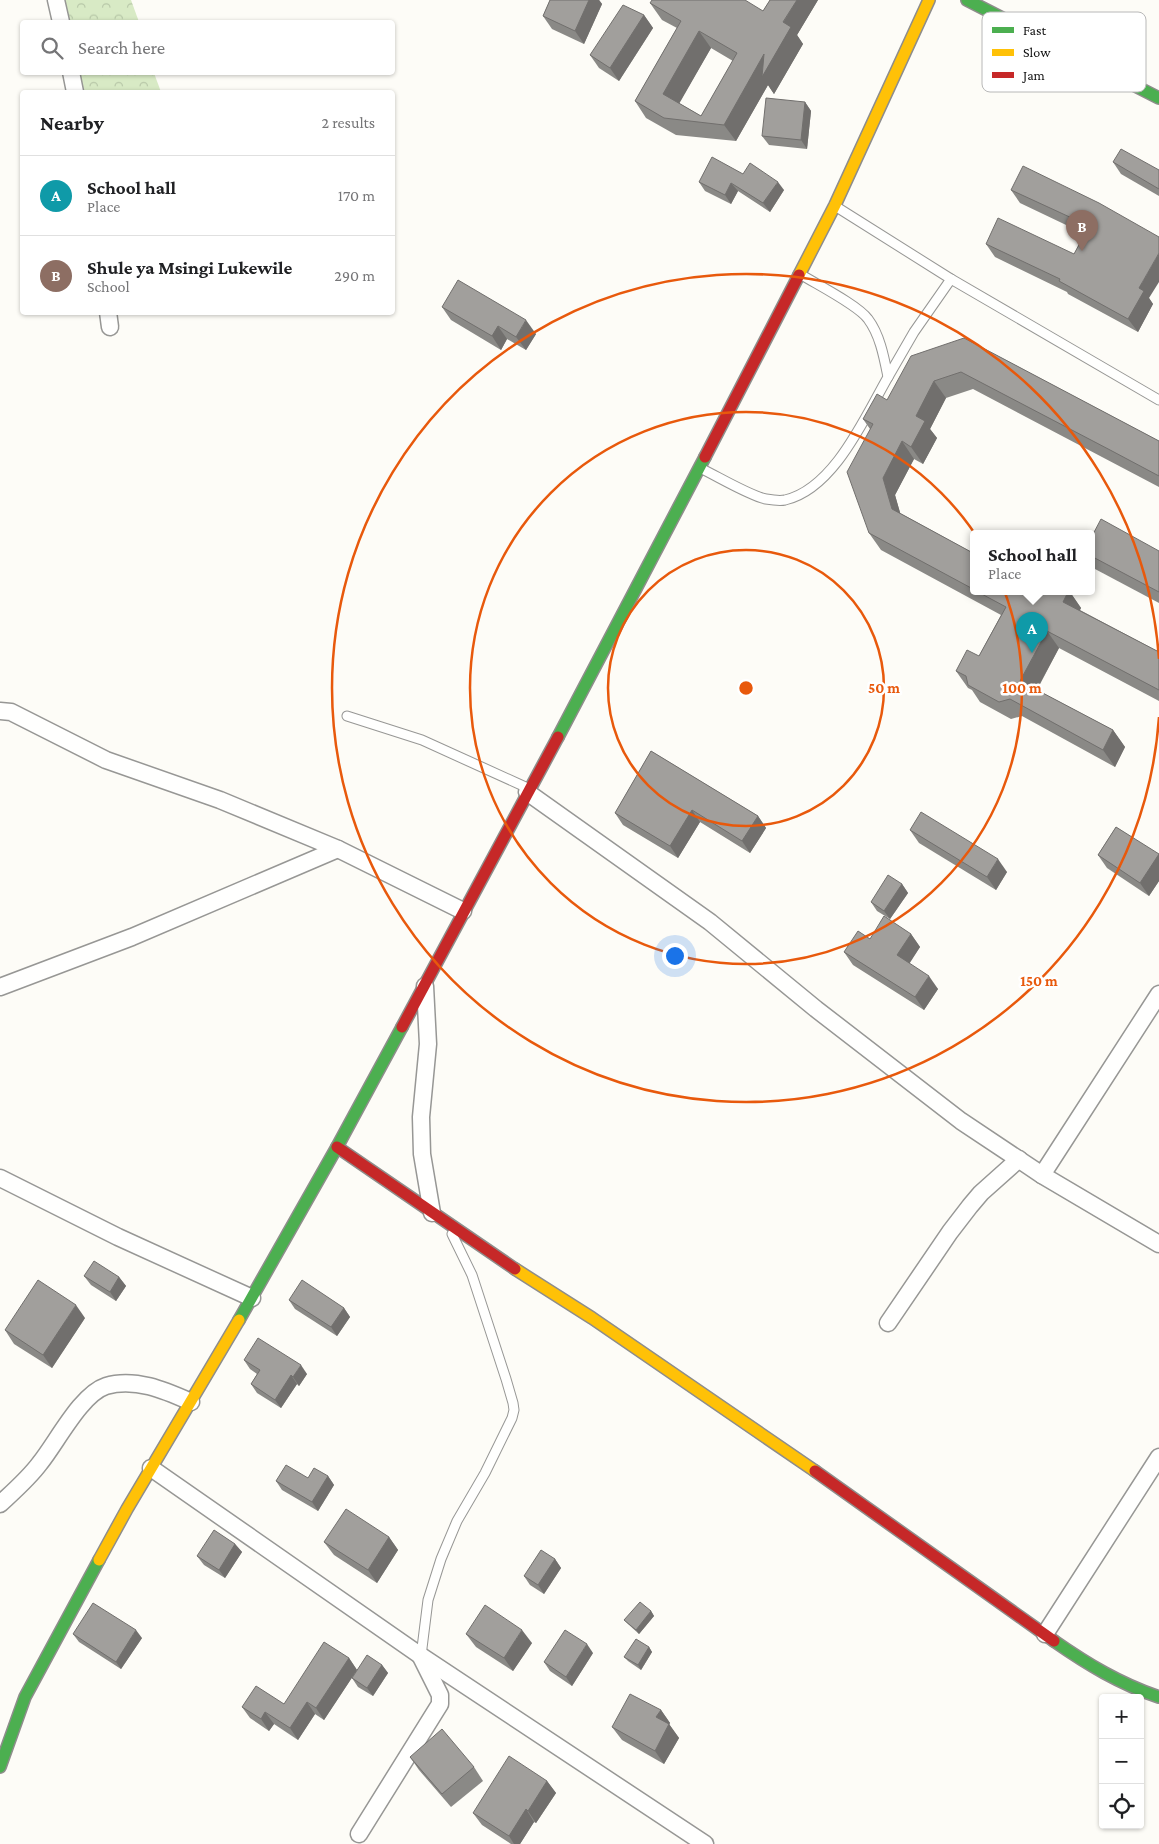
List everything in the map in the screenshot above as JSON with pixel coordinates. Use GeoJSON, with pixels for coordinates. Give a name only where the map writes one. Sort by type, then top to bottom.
{"type":"FeatureCollection","features":[{"type":"Feature","properties":{"kind":"street"},"geometry":{"type":"LineString","coordinates":[[56,0],[61,20]]}},
{"type":"Feature","properties":{"kind":"street"},"geometry":{"type":"LineString","coordinates":[[0,1767],[25,1697],[127,1509],[192,1402],[337,1147],[700,468],[835,205],[929,0]]}},
{"type":"Feature","properties":{"kind":"street"},"geometry":{"type":"LineString","coordinates":[[967,0],[991,12]]}},
{"type":"Feature","properties":{"kind":"street"},"geometry":{"type":"LineString","coordinates":[[72,75],[75,90]]}},
{"type":"Feature","properties":{"kind":"street"},"geometry":{"type":"LineString","coordinates":[[1146,91],[1159,98]]}},
{"type":"Feature","properties":{"kind":"street"},"geometry":{"type":"LineString","coordinates":[[0,711],[11,712],[106,760],[220,800],[338,849],[463,911]]}},
{"type":"Feature","properties":{"kind":"street"},"geometry":{"type":"LineString","coordinates":[[529,791],[710,922],[831,1021],[961,1121],[1042,1175],[1159,1244]]}},
{"type":"Feature","properties":{"kind":"street"},"geometry":{"type":"LineString","coordinates":[[0,987],[132,937],[338,849]]}},
{"type":"Feature","properties":{"kind":"street"},"geometry":{"type":"LineString","coordinates":[[424,985],[428,1044],[421,1117],[422,1154],[432,1213]]}},
{"type":"Feature","properties":{"kind":"street"},"geometry":{"type":"LineString","coordinates":[[1042,1175],[1159,994]]}},
{"type":"Feature","properties":{"kind":"street"},"geometry":{"type":"LineString","coordinates":[[337,1147],[517,1271],[592,1318],[766,1436],[1085,1663],[1117,1681],[1139,1691],[1159,1697]]}},
{"type":"Feature","properties":{"kind":"street"},"geometry":{"type":"LineString","coordinates":[[888,1324],[950,1232],[970,1206],[981,1193],[1019,1159]]}},
{"type":"Feature","properties":{"kind":"street"},"geometry":{"type":"LineString","coordinates":[[0,1178],[118,1237],[252,1298]]}},
{"type":"Feature","properties":{"kind":"street"},"geometry":{"type":"LineString","coordinates":[[0,1504],[39,1465],[88,1396],[106,1386],[130,1384],[159,1388],[192,1402]]}},
{"type":"Feature","properties":{"kind":"street"},"geometry":{"type":"LineString","coordinates":[[1045,1634],[1159,1457]]}},
{"type":"Feature","properties":{"kind":"street"},"geometry":{"type":"LineString","coordinates":[[151,1468],[421,1656],[705,1844]]}},
{"type":"Feature","properties":{"kind":"street"},"geometry":{"type":"LineString","coordinates":[[359,1834],[440,1704],[440,1695],[421,1656]]}},
{"type":"Feature","properties":{"kind":"lane"},"geometry":{"type":"LineString","coordinates":[[835,205],[951,279],[1159,400]]}},
{"type":"Feature","properties":{"kind":"lane"},"geometry":{"type":"LineString","coordinates":[[799,274],[845,301],[867,318],[883,354],[888,376]]}},
{"type":"Feature","properties":{"kind":"lane"},"geometry":{"type":"LineString","coordinates":[[700,468],[764,499],[784,500],[807,491],[825,477],[844,452],[914,332],[951,279]]}},
{"type":"Feature","properties":{"kind":"lane"},"geometry":{"type":"LineString","coordinates":[[347,716],[422,740],[529,791]]}},
{"type":"Feature","properties":{"kind":"lane"},"geometry":{"type":"LineString","coordinates":[[421,1656],[428,1600],[441,1559],[457,1521],[485,1473],[512,1418],[514,1410],[506,1379],[472,1276],[448,1224]]}},
{"type":"Feature","properties":{"kind":"green space"},"geometry":{"type":"Polygon","coordinates":[[[49,0],[131,0],[138,20],[55,20],[49,0]]]}},
{"type":"Feature","properties":{"kind":"green space"},"geometry":{"type":"Polygon","coordinates":[[[74,75],[155,75],[160,90],[79,90],[74,75]]]}},
{"type":"Feature","properties":{"kind":"building"},"geometry":{"type":"Polygon","coordinates":[[[550,0],[589,0],[575,31],[543,16],[550,0]]]}},
{"type":"Feature","properties":{"kind":"building"},"geometry":{"type":"Polygon","coordinates":[[[652,0],[745,0],[763,11],[770,0],[797,0],[783,22],[791,27],[762,77],[764,54],[724,125],[664,118],[635,101],[681,21],[650,3],[652,0]],[[699,31],[663,94],[701,116],[737,53],[699,31]]]}},
{"type":"Feature","properties":{"kind":"building"},"geometry":{"type":"Polygon","coordinates":[[[623,5],[644,15],[610,68],[590,55],[623,5]]]}},
{"type":"Feature","properties":{"kind":"building"},"geometry":{"type":"Polygon","coordinates":[[[766,98],[805,102],[801,140],[762,136],[766,98]]]}},
{"type":"Feature","properties":{"kind":"building"},"geometry":{"type":"Polygon","coordinates":[[[1121,149],[1159,170],[1159,189],[1113,162],[1121,149]]]}},
{"type":"Feature","properties":{"kind":"building"},"geometry":{"type":"Polygon","coordinates":[[[712,157],[743,174],[750,163],[778,182],[763,203],[731,183],[725,195],[699,182],[712,157]]]}},
{"type":"Feature","properties":{"kind":"building"},"geometry":{"type":"Polygon","coordinates":[[[1023,166],[1099,203],[1159,237],[1159,253],[1139,288],[1144,291],[1128,319],[1059,281],[1060,279],[986,244],[998,218],[1074,254],[1087,230],[1085,229],[1087,225],[1011,190],[1023,166]]]}},
{"type":"Feature","properties":{"kind":"building"},"geometry":{"type":"Polygon","coordinates":[[[458,280],[526,320],[516,337],[498,326],[492,336],[442,307],[458,280]]]}},
{"type":"Feature","properties":{"kind":"building"},"geometry":{"type":"Polygon","coordinates":[[[964,338],[1159,441],[1159,476],[961,372],[934,381],[916,416],[925,421],[911,447],[902,441],[883,478],[892,509],[970,551],[970,587],[869,533],[847,472],[873,424],[863,419],[877,394],[887,400],[911,356],[964,338]]]}},
{"type":"Feature","properties":{"kind":"building"},"geometry":{"type":"Polygon","coordinates":[[[1101,519],[1159,551],[1159,592],[1095,558],[1095,530],[1101,519]]]}},
{"type":"Feature","properties":{"kind":"building"},"geometry":{"type":"Polygon","coordinates":[[[984,595],[1066,595],[1063,602],[1159,652],[1159,690],[1047,631],[1020,681],[1113,730],[1103,750],[1010,699],[999,702],[968,685],[966,676],[956,671],[967,650],[979,656],[1006,607],[984,595]]]}},
{"type":"Feature","properties":{"kind":"building"},"geometry":{"type":"Polygon","coordinates":[[[651,751],[758,816],[742,841],[692,810],[670,846],[615,813],[651,751]]]}},
{"type":"Feature","properties":{"kind":"building"},"geometry":{"type":"Polygon","coordinates":[[[921,812],[998,859],[987,877],[910,830],[921,812]]]}},
{"type":"Feature","properties":{"kind":"building"},"geometry":{"type":"Polygon","coordinates":[[[1116,827],[1159,854],[1140,883],[1098,855],[1116,827]]]}},
{"type":"Feature","properties":{"kind":"building"},"geometry":{"type":"Polygon","coordinates":[[[888,875],[902,884],[884,911],[871,902],[888,875]]]}},
{"type":"Feature","properties":{"kind":"building"},"geometry":{"type":"Polygon","coordinates":[[[884,916],[911,934],[897,955],[929,976],[915,997],[844,952],[858,931],[870,939],[884,916]]]}},
{"type":"Feature","properties":{"kind":"building"},"geometry":{"type":"Polygon","coordinates":[[[94,1261],[119,1277],[110,1292],[84,1276],[94,1261]]]}},
{"type":"Feature","properties":{"kind":"building"},"geometry":{"type":"Polygon","coordinates":[[[38,1280],[76,1305],[43,1355],[5,1330],[38,1280]]]}},
{"type":"Feature","properties":{"kind":"building"},"geometry":{"type":"Polygon","coordinates":[[[302,1280],[344,1308],[331,1327],[289,1300],[302,1280]]]}},
{"type":"Feature","properties":{"kind":"building"},"geometry":{"type":"Polygon","coordinates":[[[258,1338],[301,1365],[293,1377],[291,1375],[275,1400],[251,1384],[260,1370],[244,1360],[258,1338]]]}},
{"type":"Feature","properties":{"kind":"building"},"geometry":{"type":"Polygon","coordinates":[[[286,1465],[308,1478],[314,1468],[328,1476],[312,1502],[276,1481],[286,1465]]]}},
{"type":"Feature","properties":{"kind":"building"},"geometry":{"type":"Polygon","coordinates":[[[346,1509],[389,1537],[368,1570],[324,1542],[346,1509]]]}},
{"type":"Feature","properties":{"kind":"building"},"geometry":{"type":"Polygon","coordinates":[[[214,1530],[235,1544],[219,1570],[197,1556],[214,1530]]]}},
{"type":"Feature","properties":{"kind":"building"},"geometry":{"type":"Polygon","coordinates":[[[541,1550],[555,1559],[538,1585],[524,1576],[541,1550]]]}},
{"type":"Feature","properties":{"kind":"building"},"geometry":{"type":"Polygon","coordinates":[[[640,1602],[651,1611],[636,1630],[624,1620],[640,1602]]]}},
{"type":"Feature","properties":{"kind":"building"},"geometry":{"type":"Polygon","coordinates":[[[93,1603],[136,1630],[116,1662],[73,1634],[93,1603]]]}},
{"type":"Feature","properties":{"kind":"building"},"geometry":{"type":"Polygon","coordinates":[[[485,1605],[522,1630],[504,1658],[466,1634],[485,1605]]]}},
{"type":"Feature","properties":{"kind":"building"},"geometry":{"type":"Polygon","coordinates":[[[565,1630],[587,1644],[566,1677],[544,1662],[565,1630]]]}},
{"type":"Feature","properties":{"kind":"building"},"geometry":{"type":"Polygon","coordinates":[[[636,1639],[649,1647],[638,1665],[624,1657],[636,1639]]]}},
{"type":"Feature","properties":{"kind":"building"},"geometry":{"type":"Polygon","coordinates":[[[324,1642],[349,1658],[316,1708],[307,1702],[290,1728],[265,1712],[261,1719],[242,1707],[256,1686],[284,1704],[324,1642]]]}},
{"type":"Feature","properties":{"kind":"building"},"geometry":{"type":"Polygon","coordinates":[[[367,1655],[382,1665],[367,1688],[352,1678],[367,1655]]]}},
{"type":"Feature","properties":{"kind":"building"},"geometry":{"type":"Polygon","coordinates":[[[630,1694],[661,1710],[656,1717],[669,1724],[655,1751],[612,1727],[630,1694]]]}},
{"type":"Feature","properties":{"kind":"building"},"geometry":{"type":"Polygon","coordinates":[[[442,1729],[474,1767],[442,1794],[410,1757],[442,1729]]]}},
{"type":"Feature","properties":{"kind":"building"},"geometry":{"type":"Polygon","coordinates":[[[509,1756],[547,1781],[509,1836],[473,1813],[509,1756]]]}},
{"type":"Feature","properties":{"kind":"traffic: fast"},"geometry":{"type":"LineString","coordinates":[[967,0],[991,12]]}},
{"type":"Feature","properties":{"kind":"traffic: fast"},"geometry":{"type":"LineString","coordinates":[[1146,91],[1159,98]]}},
{"type":"Feature","properties":{"kind":"traffic: fast"},"geometry":{"type":"LineString","coordinates":[[558,737],[705,457]]}},
{"type":"Feature","properties":{"kind":"traffic: fast"},"geometry":{"type":"LineString","coordinates":[[239,1320],[337,1147],[402,1027]]}},
{"type":"Feature","properties":{"kind":"traffic: fast"},"geometry":{"type":"LineString","coordinates":[[0,1767],[25,1697],[99,1560]]}},
{"type":"Feature","properties":{"kind":"traffic: fast"},"geometry":{"type":"LineString","coordinates":[[1054,1641],[1104,1673],[1159,1697]]}},
{"type":"Feature","properties":{"kind":"traffic: slow"},"geometry":{"type":"LineString","coordinates":[[799,275],[835,205],[929,0]]}},
{"type":"Feature","properties":{"kind":"traffic: slow"},"geometry":{"type":"LineString","coordinates":[[515,1269],[592,1318],[815,1471]]}},
{"type":"Feature","properties":{"kind":"traffic: slow"},"geometry":{"type":"LineString","coordinates":[[99,1560],[127,1509],[239,1320]]}},
{"type":"Feature","properties":{"kind":"traffic: jam"},"geometry":{"type":"LineString","coordinates":[[705,457],[799,275]]}},
{"type":"Feature","properties":{"kind":"traffic: jam"},"geometry":{"type":"LineString","coordinates":[[402,1027],[558,737]]}},
{"type":"Feature","properties":{"kind":"traffic: jam"},"geometry":{"type":"LineString","coordinates":[[337,1147],[515,1269]]}},
{"type":"Feature","properties":{"kind":"traffic: jam"},"geometry":{"type":"LineString","coordinates":[[815,1471],[1054,1641]]}},
{"type":"Feature","properties":{"kind":"place","name":"Shule ya Msingi Lukewile"},"geometry":{"type":"Point","coordinates":[1082,251]}},
{"type":"Feature","properties":{"kind":"place","name":"School hall"},"geometry":{"type":"Point","coordinates":[1032,653]}}]}
